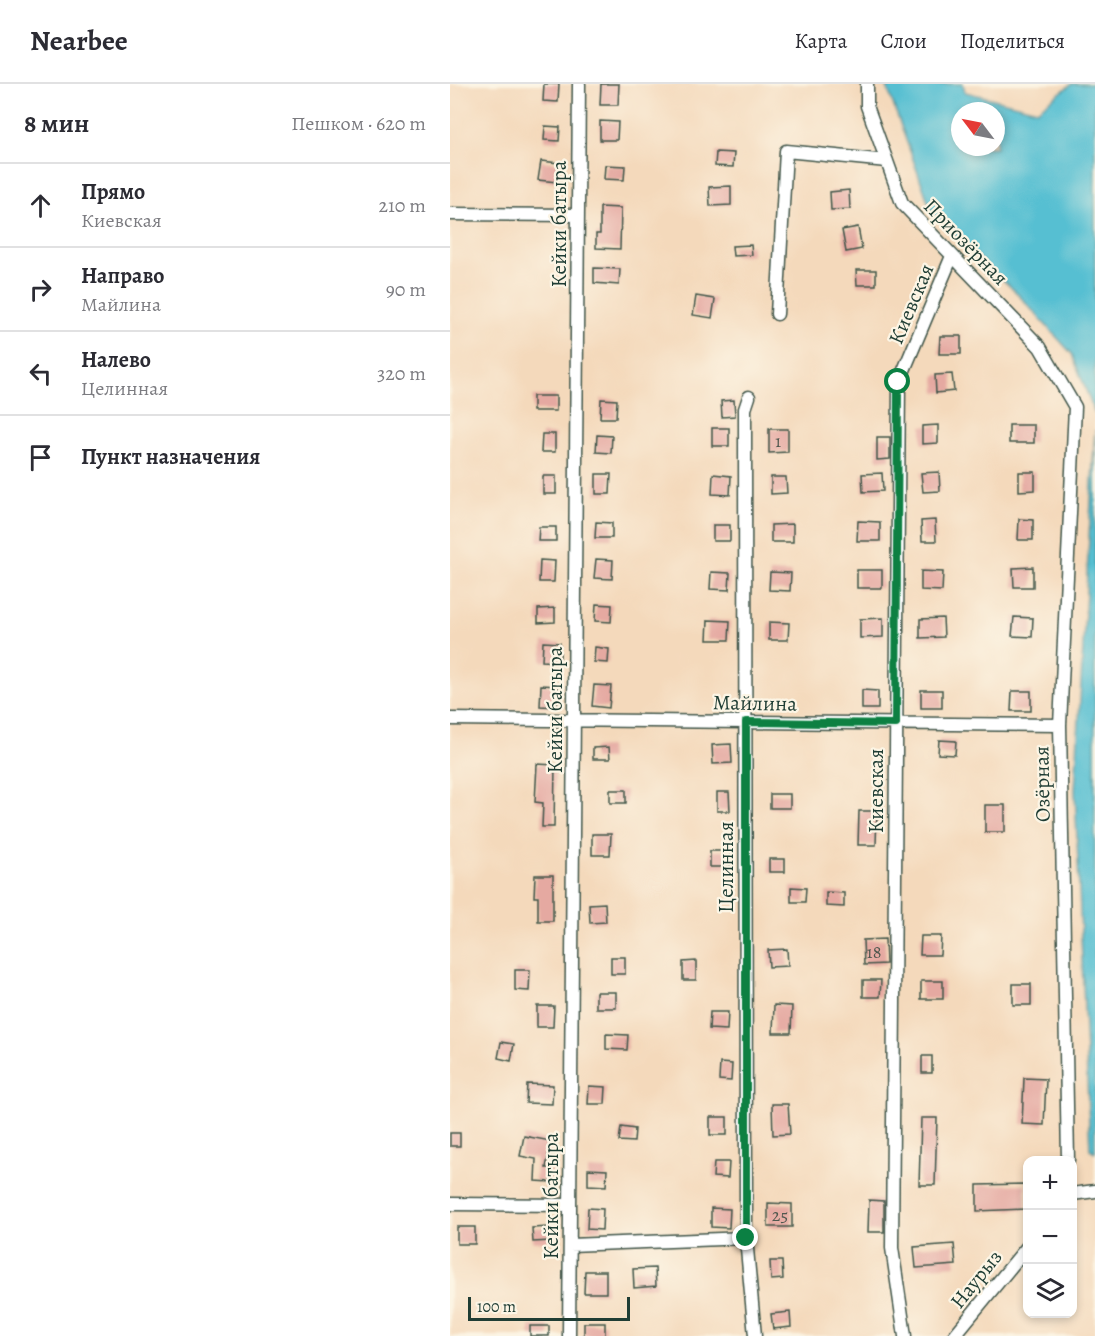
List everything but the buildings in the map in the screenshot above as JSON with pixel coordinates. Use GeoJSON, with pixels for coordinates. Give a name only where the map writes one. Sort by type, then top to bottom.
{"type":"FeatureCollection","features":[{"type":"Feature","properties":{"kind":"street","name":"Кейки батыра"},"geometry":{"type":"LineString","coordinates":[[569,1336],[579,84]]}},
{"type":"Feature","properties":{"kind":"street","name":"Приозёрная"},"geometry":{"type":"LineString","coordinates":[[867,84],[867,106],[902,203],[1040,347],[1075,408]]}},
{"type":"Feature","properties":{"kind":"street"},"geometry":{"type":"LineString","coordinates":[[777,314],[786,152],[887,161]]}},
{"type":"Feature","properties":{"kind":"street"},"geometry":{"type":"LineString","coordinates":[[450,214],[578,215]]}},
{"type":"Feature","properties":{"kind":"street","name":"Киевская"},"geometry":{"type":"LineString","coordinates":[[905,1336],[892,1248],[898,382],[952,256]]}},
{"type":"Feature","properties":{"kind":"street","name":"Целинная"},"geometry":{"type":"LineString","coordinates":[[749,397],[745,409],[746,1238],[755,1336]]}},
{"type":"Feature","properties":{"kind":"street","name":"Озёрная"},"geometry":{"type":"LineString","coordinates":[[1068,1156],[1060,725],[1075,408]]}},
{"type":"Feature","properties":{"kind":"street","name":"Майлина"},"geometry":{"type":"LineString","coordinates":[[450,719],[1060,725]]}},
{"type":"Feature","properties":{"kind":"street"},"geometry":{"type":"LineString","coordinates":[[1077,1193],[1095,1191]]}},
{"type":"Feature","properties":{"kind":"street"},"geometry":{"type":"LineString","coordinates":[[450,1204],[570,1206]]}},
{"type":"Feature","properties":{"kind":"street"},"geometry":{"type":"LineString","coordinates":[[570,1245],[746,1238]]}},
{"type":"Feature","properties":{"kind":"street","name":"Наурыз"},"geometry":{"type":"LineString","coordinates":[[954,1336],[1023,1252]]}},
{"type":"Feature","properties":{"kind":"water"},"geometry":{"type":"Polygon","coordinates":[[[886,84],[963,84],[965,92],[1005,102],[1037,110],[1072,84],[1095,84],[1095,414],[1072,354],[1014,290],[933,215],[886,84]]]}},
{"type":"Feature","properties":{"kind":"water"},"geometry":{"type":"Polygon","coordinates":[[[1095,430],[1095,1152],[1090,1149],[1075,791],[1095,430]]]}},
{"type":"Feature","properties":{"kind":"route"},"geometry":{"type":"LineString","coordinates":[[746,1238],[746,722],[896,724],[898,382]]}}]}
